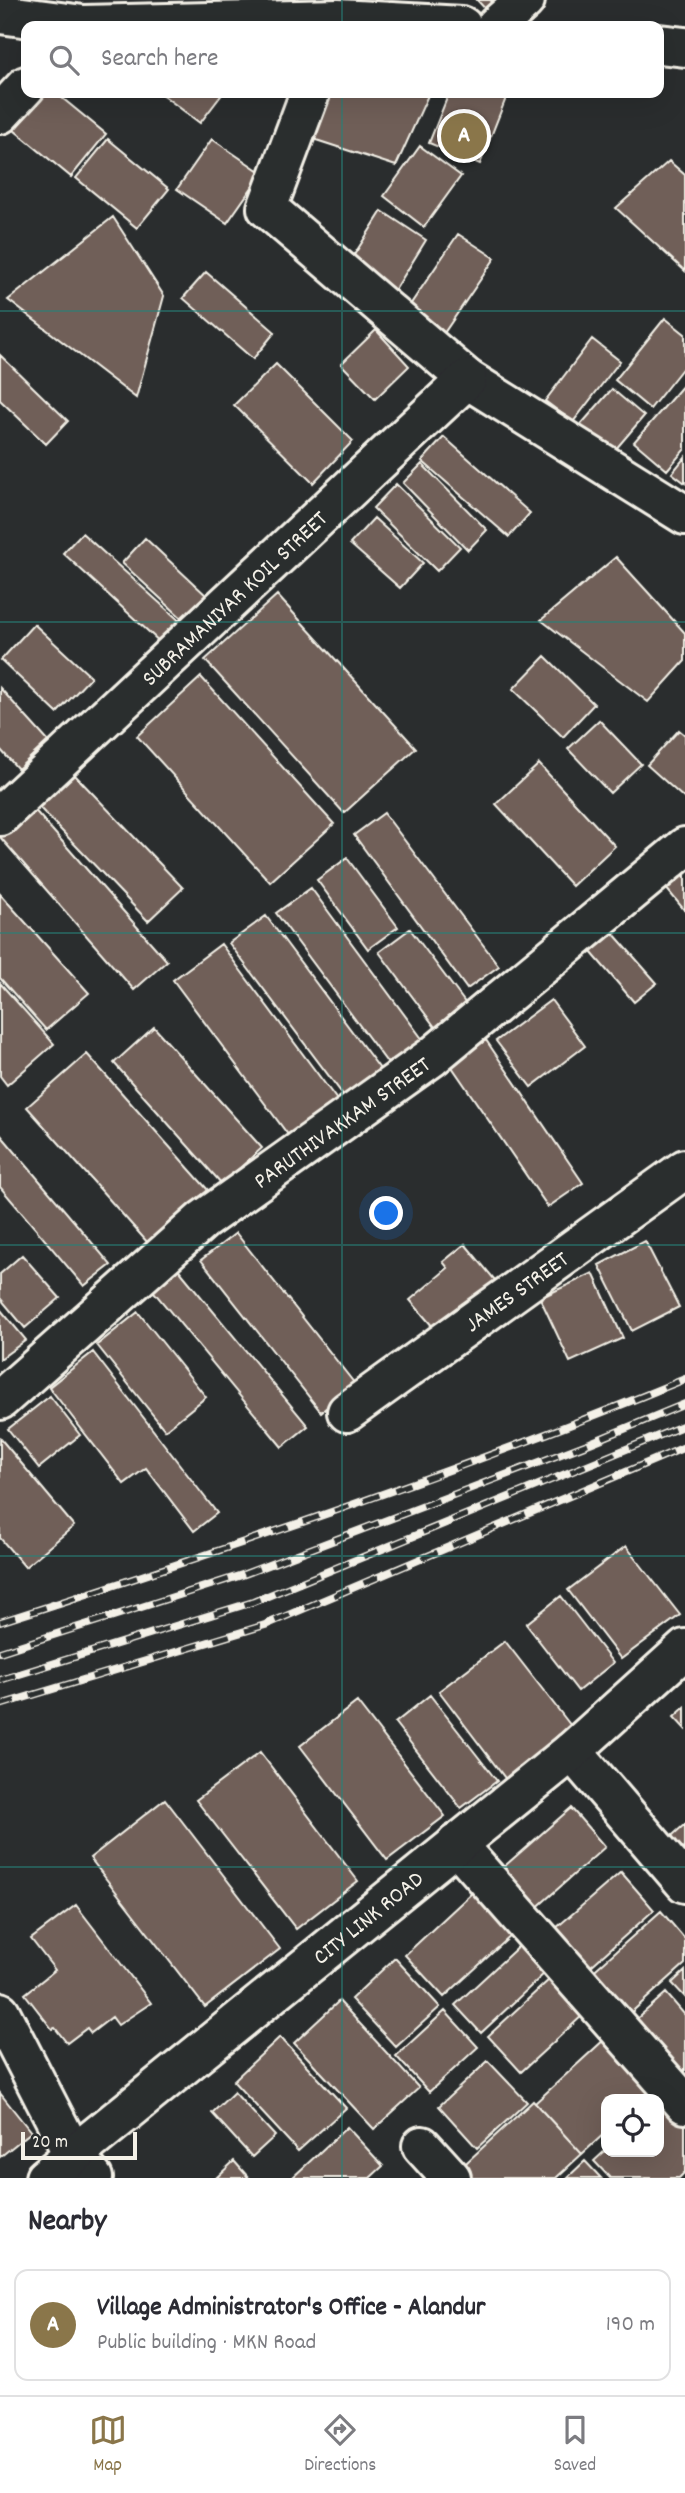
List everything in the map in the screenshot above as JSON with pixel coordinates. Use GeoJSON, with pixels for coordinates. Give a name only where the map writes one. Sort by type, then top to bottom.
{"type":"FeatureCollection","features":[{"type":"Feature","properties":{"kind":"street"},"geometry":{"type":"LineString","coordinates":[[459,0],[487,21]]}},
{"type":"Feature","properties":{"kind":"street"},"geometry":{"type":"LineString","coordinates":[[500,21],[525,0]]}},
{"type":"Feature","properties":{"kind":"street"},"geometry":{"type":"LineString","coordinates":[[0,14],[48,21]]}},
{"type":"Feature","properties":{"kind":"street"},"geometry":{"type":"LineString","coordinates":[[664,45],[685,47]]}},
{"type":"Feature","properties":{"kind":"street"},"geometry":{"type":"LineString","coordinates":[[0,114],[21,91]]}},
{"type":"Feature","properties":{"kind":"street"},"geometry":{"type":"LineString","coordinates":[[308,98],[267,208],[467,379],[685,515]]}},
{"type":"Feature","properties":{"kind":"street","name":"SUBRAMANIYAR KOIL STREET"},"geometry":{"type":"LineString","coordinates":[[0,816],[467,379]]}},
{"type":"Feature","properties":{"kind":"street","name":"PARUTHIVAKKAM STREET"},"geometry":{"type":"LineString","coordinates":[[0,1400],[204,1220],[432,1057],[685,847]]}},
{"type":"Feature","properties":{"kind":"street","name":"JAMES STREET"},"geometry":{"type":"LineString","coordinates":[[346,1412],[685,1169]]}},
{"type":"Feature","properties":{"kind":"street","name":"CITY LINK ROAD"},"geometry":{"type":"LineString","coordinates":[[71,2171],[456,1844],[572,1751],[685,1649]]}},
{"type":"Feature","properties":{"kind":"street"},"geometry":{"type":"LineString","coordinates":[[572,1751],[685,1883]]}},
{"type":"Feature","properties":{"kind":"street"},"geometry":{"type":"LineString","coordinates":[[456,1844],[685,2104]]}},
{"type":"Feature","properties":{"kind":"street"},"geometry":{"type":"LineString","coordinates":[[0,2012],[71,2171]]}},
{"type":"Feature","properties":{"kind":"street"},"geometry":{"type":"LineString","coordinates":[[422,2146],[451,2178]]}},
{"type":"Feature","properties":{"kind":"building"},"geometry":{"type":"Polygon","coordinates":[[[477,0],[503,0],[489,13],[477,0]]]}},
{"type":"Feature","properties":{"kind":"building"},"geometry":{"type":"Polygon","coordinates":[[[40,98],[62,98],[106,134],[71,177],[14,130],[40,98]]]}},
{"type":"Feature","properties":{"kind":"building"},"geometry":{"type":"Polygon","coordinates":[[[167,98],[219,98],[200,123],[167,98]]]}},
{"type":"Feature","properties":{"kind":"building"},"geometry":{"type":"Polygon","coordinates":[[[319,98],[427,98],[396,166],[307,137],[319,98]]]}},
{"type":"Feature","properties":{"kind":"building"},"geometry":{"type":"Polygon","coordinates":[[[447,98],[506,98],[480,164],[429,143],[447,98]]]}},
{"type":"Feature","properties":{"kind":"building"},"geometry":{"type":"Polygon","coordinates":[[[108,139],[169,189],[137,228],[76,178],[108,139]]]}},
{"type":"Feature","properties":{"kind":"building"},"geometry":{"type":"Polygon","coordinates":[[[212,139],[262,173],[227,223],[177,189],[212,139]]]}},
{"type":"Feature","properties":{"kind":"building"},"geometry":{"type":"Polygon","coordinates":[[[420,146],[461,176],[424,227],[384,196],[420,146]]]}},
{"type":"Feature","properties":{"kind":"building"},"geometry":{"type":"Polygon","coordinates":[[[669,161],[685,175],[685,271],[616,208],[669,161]]]}},
{"type":"Feature","properties":{"kind":"building"},"geometry":{"type":"Polygon","coordinates":[[[382,211],[426,240],[392,295],[347,266],[382,211]]]}},
{"type":"Feature","properties":{"kind":"building"},"geometry":{"type":"Polygon","coordinates":[[[113,217],[164,296],[136,398],[8,300],[113,217]]]}},
{"type":"Feature","properties":{"kind":"building"},"geometry":{"type":"Polygon","coordinates":[[[458,234],[495,258],[444,333],[408,308],[458,234]]]}},
{"type":"Feature","properties":{"kind":"building"},"geometry":{"type":"Polygon","coordinates":[[[206,272],[275,332],[253,359],[183,298],[206,272]]]}},
{"type":"Feature","properties":{"kind":"building"},"geometry":{"type":"Polygon","coordinates":[[[665,318],[685,334],[685,365],[650,409],[615,380],[665,318]]]}},
{"type":"Feature","properties":{"kind":"building"},"geometry":{"type":"Polygon","coordinates":[[[376,330],[409,366],[375,399],[341,364],[376,330]]]}},
{"type":"Feature","properties":{"kind":"building"},"geometry":{"type":"Polygon","coordinates":[[[592,339],[620,361],[573,422],[545,401],[592,339]]]}},
{"type":"Feature","properties":{"kind":"building"},"geometry":{"type":"Polygon","coordinates":[[[0,355],[68,421],[46,444],[0,400],[0,355]]]}},
{"type":"Feature","properties":{"kind":"building"},"geometry":{"type":"Polygon","coordinates":[[[276,364],[353,441],[313,483],[234,405],[276,364]]]}},
{"type":"Feature","properties":{"kind":"building"},"geometry":{"type":"Polygon","coordinates":[[[685,383],[685,449],[667,470],[634,442],[685,383]]]}},
{"type":"Feature","properties":{"kind":"building"},"geometry":{"type":"Polygon","coordinates":[[[612,389],[644,416],[609,457],[577,429],[612,389]]]}},
{"type":"Feature","properties":{"kind":"building"},"geometry":{"type":"Polygon","coordinates":[[[444,437],[530,513],[509,537],[422,461],[444,437]]]}},
{"type":"Feature","properties":{"kind":"building"},"geometry":{"type":"Polygon","coordinates":[[[685,457],[685,483],[672,473],[685,457]]]}},
{"type":"Feature","properties":{"kind":"building"},"geometry":{"type":"Polygon","coordinates":[[[422,464],[487,530],[468,550],[403,483],[422,464]]]}},
{"type":"Feature","properties":{"kind":"building"},"geometry":{"type":"Polygon","coordinates":[[[396,484],[460,547],[437,571],[373,508],[396,484]]]}},
{"type":"Feature","properties":{"kind":"building"},"geometry":{"type":"Polygon","coordinates":[[[374,518],[423,563],[400,588],[350,544],[374,518]]]}},
{"type":"Feature","properties":{"kind":"building"},"geometry":{"type":"Polygon","coordinates":[[[82,533],[182,623],[162,644],[63,553],[82,533]]]}},
{"type":"Feature","properties":{"kind":"building"},"geometry":{"type":"Polygon","coordinates":[[[145,538],[208,597],[185,621],[122,563],[145,538]]]}},
{"type":"Feature","properties":{"kind":"building"},"geometry":{"type":"Polygon","coordinates":[[[616,557],[685,633],[685,661],[648,702],[541,620],[616,557]]]}},
{"type":"Feature","properties":{"kind":"building"},"geometry":{"type":"Polygon","coordinates":[[[277,595],[416,748],[344,813],[205,660],[277,595]]]}},
{"type":"Feature","properties":{"kind":"building"},"geometry":{"type":"Polygon","coordinates":[[[34,624],[91,677],[57,713],[1,660],[34,624]]]}},
{"type":"Feature","properties":{"kind":"building"},"geometry":{"type":"Polygon","coordinates":[[[545,656],[594,704],[563,737],[513,689],[545,656]]]}},
{"type":"Feature","properties":{"kind":"building"},"geometry":{"type":"Polygon","coordinates":[[[201,677],[334,824],[270,882],[137,736],[201,677]]]}},
{"type":"Feature","properties":{"kind":"building"},"geometry":{"type":"Polygon","coordinates":[[[0,688],[48,741],[18,769],[0,749],[0,688]]]}},
{"type":"Feature","properties":{"kind":"building"},"geometry":{"type":"Polygon","coordinates":[[[599,720],[641,764],[610,793],[568,749],[599,720]]]}},
{"type":"Feature","properties":{"kind":"building"},"geometry":{"type":"Polygon","coordinates":[[[679,730],[685,735],[685,799],[647,765],[679,730]]]}},
{"type":"Feature","properties":{"kind":"building"},"geometry":{"type":"Polygon","coordinates":[[[539,764],[615,846],[572,886],[496,804],[539,764]]]}},
{"type":"Feature","properties":{"kind":"building"},"geometry":{"type":"Polygon","coordinates":[[[72,772],[183,888],[148,921],[37,805],[72,772]]]}},
{"type":"Feature","properties":{"kind":"building"},"geometry":{"type":"Polygon","coordinates":[[[32,807],[167,961],[134,990],[0,837],[0,834],[32,807]]]}},
{"type":"Feature","properties":{"kind":"building"},"geometry":{"type":"Polygon","coordinates":[[[384,813],[499,966],[467,989],[354,835],[384,813]]]}},
{"type":"Feature","properties":{"kind":"building"},"geometry":{"type":"Polygon","coordinates":[[[347,858],[398,927],[368,949],[317,880],[347,858]]]}},
{"type":"Feature","properties":{"kind":"building"},"geometry":{"type":"Polygon","coordinates":[[[685,870],[685,911],[661,882],[685,870]]]}},
{"type":"Feature","properties":{"kind":"building"},"geometry":{"type":"Polygon","coordinates":[[[311,888],[423,1040],[389,1065],[276,913],[311,888]]]}},
{"type":"Feature","properties":{"kind":"building"},"geometry":{"type":"Polygon","coordinates":[[[0,894],[89,993],[46,1030],[0,978],[0,894]]]}},
{"type":"Feature","properties":{"kind":"building"},"geometry":{"type":"Polygon","coordinates":[[[266,916],[383,1073],[347,1100],[229,943],[266,916]]]}},
{"type":"Feature","properties":{"kind":"building"},"geometry":{"type":"Polygon","coordinates":[[[410,929],[469,1008],[438,1031],[379,952],[410,929]]]}},
{"type":"Feature","properties":{"kind":"building"},"geometry":{"type":"Polygon","coordinates":[[[613,933],[657,983],[634,1002],[591,952],[613,933]]]}},
{"type":"Feature","properties":{"kind":"building"},"geometry":{"type":"Polygon","coordinates":[[[221,944],[340,1104],[292,1140],[173,980],[221,944]]]}},
{"type":"Feature","properties":{"kind":"building"},"geometry":{"type":"Polygon","coordinates":[[[0,983],[54,1044],[7,1085],[0,1076],[0,983]]]}},
{"type":"Feature","properties":{"kind":"building"},"geometry":{"type":"Polygon","coordinates":[[[551,1000],[585,1046],[531,1087],[496,1041],[551,1000]]]}},
{"type":"Feature","properties":{"kind":"building"},"geometry":{"type":"Polygon","coordinates":[[[154,1027],[262,1148],[222,1184],[114,1063],[154,1027]]]}},
{"type":"Feature","properties":{"kind":"building"},"geometry":{"type":"Polygon","coordinates":[[[486,1040],[583,1183],[548,1207],[450,1064],[486,1040]]]}},
{"type":"Feature","properties":{"kind":"building"},"geometry":{"type":"Polygon","coordinates":[[[87,1054],[208,1190],[148,1243],[27,1107],[87,1054]]]}},
{"type":"Feature","properties":{"kind":"building"},"geometry":{"type":"Polygon","coordinates":[[[0,1134],[111,1265],[84,1286],[0,1187],[0,1134]]]}},
{"type":"Feature","properties":{"kind":"building"},"geometry":{"type":"Polygon","coordinates":[[[236,1233],[355,1384],[321,1412],[201,1260],[236,1233]]]}},
{"type":"Feature","properties":{"kind":"building"},"geometry":{"type":"Polygon","coordinates":[[[645,1241],[679,1307],[632,1331],[599,1265],[645,1241]]]}},
{"type":"Feature","properties":{"kind":"building"},"geometry":{"type":"Polygon","coordinates":[[[465,1244],[504,1291],[445,1341],[410,1300],[448,1268],[443,1262],[465,1244]]]}},
{"type":"Feature","properties":{"kind":"building"},"geometry":{"type":"Polygon","coordinates":[[[22,1255],[60,1298],[25,1328],[0,1298],[0,1274],[22,1255]]]}},
{"type":"Feature","properties":{"kind":"building"},"geometry":{"type":"Polygon","coordinates":[[[175,1265],[308,1426],[282,1447],[149,1286],[175,1265]]]}},
{"type":"Feature","properties":{"kind":"building"},"geometry":{"type":"Polygon","coordinates":[[[593,1273],[623,1338],[570,1362],[540,1298],[593,1273]]]}},
{"type":"Feature","properties":{"kind":"building"},"geometry":{"type":"Polygon","coordinates":[[[0,1309],[26,1340],[0,1359],[0,1309]]]}},
{"type":"Feature","properties":{"kind":"building"},"geometry":{"type":"Polygon","coordinates":[[[138,1312],[206,1397],[165,1430],[97,1345],[138,1312]]]}},
{"type":"Feature","properties":{"kind":"building"},"geometry":{"type":"Polygon","coordinates":[[[93,1352],[217,1513],[194,1531],[146,1468],[124,1484],[49,1387],[93,1352]]]}},
{"type":"Feature","properties":{"kind":"building"},"geometry":{"type":"Polygon","coordinates":[[[50,1396],[80,1435],[39,1468],[8,1429],[50,1396]]]}},
{"type":"Feature","properties":{"kind":"building"},"geometry":{"type":"Polygon","coordinates":[[[0,1438],[74,1526],[25,1567],[0,1538],[0,1438]]]}},
{"type":"Feature","properties":{"kind":"building"},"geometry":{"type":"Polygon","coordinates":[[[626,1546],[680,1615],[621,1659],[568,1590],[626,1546]]]}},
{"type":"Feature","properties":{"kind":"building"},"geometry":{"type":"Polygon","coordinates":[[[561,1596],[613,1663],[578,1691],[526,1624],[561,1596]]]}},
{"type":"Feature","properties":{"kind":"building"},"geometry":{"type":"Polygon","coordinates":[[[505,1641],[578,1735],[511,1786],[439,1691],[505,1641]]]}},
{"type":"Feature","properties":{"kind":"building"},"geometry":{"type":"Polygon","coordinates":[[[430,1695],[497,1781],[461,1808],[395,1723],[430,1695]]]}},
{"type":"Feature","properties":{"kind":"building"},"geometry":{"type":"Polygon","coordinates":[[[357,1702],[445,1816],[387,1860],[300,1746],[357,1702]]]}},
{"type":"Feature","properties":{"kind":"building"},"geometry":{"type":"Polygon","coordinates":[[[685,1707],[685,1729],[674,1717],[685,1707]]]}},
{"type":"Feature","properties":{"kind":"building"},"geometry":{"type":"Polygon","coordinates":[[[260,1752],[358,1881],[296,1929],[196,1800],[260,1752]]]}},
{"type":"Feature","properties":{"kind":"building"},"geometry":{"type":"Polygon","coordinates":[[[165,1799],[280,1949],[205,2007],[90,1858],[165,1799]]]}},
{"type":"Feature","properties":{"kind":"building"},"geometry":{"type":"Polygon","coordinates":[[[571,1808],[605,1847],[534,1910],[499,1871],[571,1808]]]}},
{"type":"Feature","properties":{"kind":"building"},"geometry":{"type":"Polygon","coordinates":[[[685,1824],[685,1865],[665,1842],[685,1824]]]}},
{"type":"Feature","properties":{"kind":"building"},"geometry":{"type":"Polygon","coordinates":[[[621,1872],[654,1910],[590,1967],[556,1928],[621,1872]]]}},
{"type":"Feature","properties":{"kind":"building"},"geometry":{"type":"Polygon","coordinates":[[[474,1891],[513,1934],[444,1997],[405,1955],[474,1891]]]}},
{"type":"Feature","properties":{"kind":"building"},"geometry":{"type":"Polygon","coordinates":[[[76,1905],[151,2003],[118,2025],[112,2017],[91,2033],[87,2028],[67,2043],[55,2028],[52,2029],[25,1994],[55,1970],[31,1939],[76,1905]]]}},
{"type":"Feature","properties":{"kind":"building"},"geometry":{"type":"Polygon","coordinates":[[[661,1911],[685,1939],[685,1964],[625,2018],[588,1976],[661,1911]]]}},
{"type":"Feature","properties":{"kind":"building"},"geometry":{"type":"Polygon","coordinates":[[[521,1944],[546,1972],[481,2033],[455,2005],[521,1944]]]}},
{"type":"Feature","properties":{"kind":"building"},"geometry":{"type":"Polygon","coordinates":[[[395,1958],[440,2007],[396,2047],[351,1999],[395,1958]]]}},
{"type":"Feature","properties":{"kind":"building"},"geometry":{"type":"Polygon","coordinates":[[[685,1971],[685,1997],[672,1983],[685,1971]]]}},
{"type":"Feature","properties":{"kind":"building"},"geometry":{"type":"Polygon","coordinates":[[[550,1979],[583,2015],[521,2072],[488,2036],[550,1979]]]}},
{"type":"Feature","properties":{"kind":"building"},"geometry":{"type":"Polygon","coordinates":[[[666,1993],[685,2015],[685,2072],[681,2076],[633,2022],[666,1993]]]}},
{"type":"Feature","properties":{"kind":"building"},"geometry":{"type":"Polygon","coordinates":[[[339,2001],[419,2088],[374,2129],[294,2043],[339,2001]]]}},
{"type":"Feature","properties":{"kind":"building"},"geometry":{"type":"Polygon","coordinates":[[[445,2011],[478,2047],[429,2092],[396,2056],[445,2011]]]}},
{"type":"Feature","properties":{"kind":"building"},"geometry":{"type":"Polygon","coordinates":[[[280,2037],[346,2108],[298,2151],[233,2081],[280,2037]]]}},
{"type":"Feature","properties":{"kind":"building"},"geometry":{"type":"Polygon","coordinates":[[[606,2038],[653,2089],[648,2094],[601,2094],[601,2137],[582,2154],[535,2103],[606,2038]]]}},
{"type":"Feature","properties":{"kind":"building"},"geometry":{"type":"Polygon","coordinates":[[[488,2061],[527,2102],[477,2148],[439,2106],[488,2061]]]}},
{"type":"Feature","properties":{"kind":"building"},"geometry":{"type":"Polygon","coordinates":[[[234,2092],[275,2136],[252,2157],[212,2113],[234,2092]]]}},
{"type":"Feature","properties":{"kind":"building"},"geometry":{"type":"Polygon","coordinates":[[[0,2093],[31,2132],[0,2157],[0,2093]]]}},
{"type":"Feature","properties":{"kind":"building"},"geometry":{"type":"Polygon","coordinates":[[[664,2099],[685,2123],[685,2172],[679,2178],[610,2178],[594,2161],[601,2155],[601,2157],[664,2157],[664,2099]]]}},
{"type":"Feature","properties":{"kind":"building"},"geometry":{"type":"Polygon","coordinates":[[[533,2101],[582,2154],[556,2178],[458,2178],[454,2174],[533,2101]]]}},
{"type":"Feature","properties":{"kind":"building"},"geometry":{"type":"Polygon","coordinates":[[[347,2127],[383,2166],[370,2178],[292,2178],[347,2127]]]}},
{"type":"Feature","properties":{"kind":"building"},"geometry":{"type":"Polygon","coordinates":[[[234,2161],[249,2178],[216,2178],[234,2161]]]}},
{"type":"Feature","properties":{"kind":"building"},"geometry":{"type":"Polygon","coordinates":[[[585,2161],[601,2178],[567,2178],[585,2161]]]}},
{"type":"Feature","properties":{"kind":"railway"},"geometry":{"type":"LineString","coordinates":[[0,1622],[431,1477],[685,1379]]}},
{"type":"Feature","properties":{"kind":"railway"},"geometry":{"type":"LineString","coordinates":[[0,1652],[242,1575],[590,1443],[685,1404]]}},
{"type":"Feature","properties":{"kind":"railway"},"geometry":{"type":"LineString","coordinates":[[0,1680],[253,1602],[685,1425]]}},
{"type":"Feature","properties":{"kind":"railway"},"geometry":{"type":"LineString","coordinates":[[0,1705],[265,1625],[685,1447]]}},
{"type":"Feature","properties":{"kind":"place","name":"Village Administrator's Office - Alandur"},"geometry":{"type":"Point","coordinates":[464,136]}}]}
